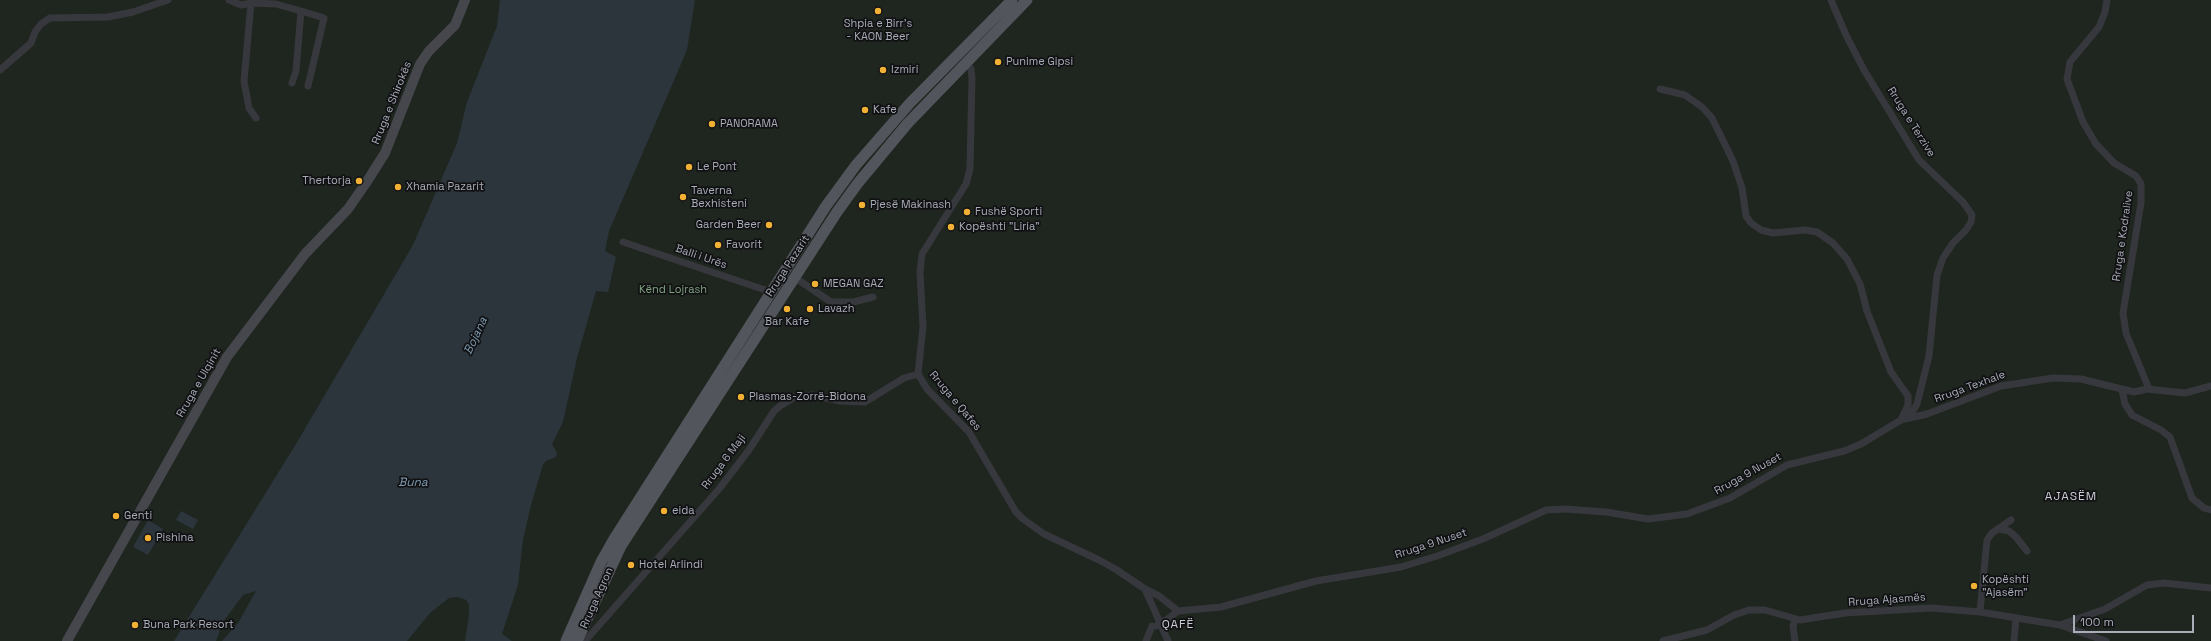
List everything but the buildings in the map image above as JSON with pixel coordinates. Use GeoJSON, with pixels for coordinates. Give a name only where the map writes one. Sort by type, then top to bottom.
{"type":"FeatureCollection","features":[{"type":"Feature","properties":{"kind":"main road","name":"Rruga e Shirokës"},"geometry":{"type":"LineString","coordinates":[[382,157],[420,64],[429,51],[455,25],[465,0]]}},
{"type":"Feature","properties":{"kind":"main road","name":"Rruga Pazarit"},"geometry":{"type":"LineString","coordinates":[[601,562],[632,509],[826,206],[856,165],[910,103],[1012,0]]}},
{"type":"Feature","properties":{"kind":"main road","name":"Rruga Pazarit"},"geometry":{"type":"LineString","coordinates":[[616,555],[794,277],[858,183],[908,123],[1027,0]]}},
{"type":"Feature","properties":{"kind":"main road","name":"Rruga e Ulqinit"},"geometry":{"type":"LineString","coordinates":[[68,641],[227,357],[305,254],[348,209],[382,157]]}},
{"type":"Feature","properties":{"kind":"main road","name":"Rruga Agron"},"geometry":{"type":"LineString","coordinates":[[577,641],[616,555]]}},
{"type":"Feature","properties":{"kind":"main road","name":"Rruga Agron"},"geometry":{"type":"LineString","coordinates":[[566,641],[601,562]]}},
{"type":"Feature","properties":{"kind":"street"},"geometry":{"type":"LineString","coordinates":[[0,70],[31,43],[35,32],[41,24],[50,18],[108,17],[133,12],[168,0]]}},
{"type":"Feature","properties":{"kind":"street"},"geometry":{"type":"LineString","coordinates":[[229,0],[241,5],[276,4],[324,18],[308,86]]}},
{"type":"Feature","properties":{"kind":"street","name":"Rruga e Terzive"},"geometry":{"type":"LineString","coordinates":[[1831,0],[1846,36],[1864,70],[1919,160],[1963,202],[1972,215],[1971,222],[1966,230],[1953,242],[1943,258],[1937,275],[1929,356],[1922,385],[1917,404],[1911,414],[1901,420]]}},
{"type":"Feature","properties":{"kind":"street","name":"Rruga e Kodralive"},"geometry":{"type":"LineString","coordinates":[[2107,0],[2105,12],[2099,27],[2070,62],[2067,79],[2083,122],[2096,144],[2114,163],[2136,176],[2141,184],[2141,203],[2123,313],[2126,333],[2149,390]]}},
{"type":"Feature","properties":{"kind":"street"},"geometry":{"type":"LineString","coordinates":[[251,4],[244,81],[249,108],[256,118]]}},
{"type":"Feature","properties":{"kind":"street"},"geometry":{"type":"LineString","coordinates":[[292,83],[296,71],[301,11]]}},
{"type":"Feature","properties":{"kind":"street","name":"Rruga e Qafes"},"geometry":{"type":"LineString","coordinates":[[966,62],[971,70],[972,78],[970,169],[966,184],[922,254],[920,272],[923,327],[918,374],[928,389],[969,432],[1016,512],[1023,519],[1044,534],[1099,560],[1145,589],[1159,596],[1178,611]]}},
{"type":"Feature","properties":{"kind":"street"},"geometry":{"type":"LineString","coordinates":[[1660,89],[1685,95],[1702,107],[1712,118],[1733,161],[1742,188],[1746,216],[1751,223],[1761,230],[1773,233],[1805,230],[1817,232],[1833,244],[1846,259],[1860,284],[1867,311],[1891,372],[1908,396],[1908,405],[1901,420]]}},
{"type":"Feature","properties":{"kind":"street","name":"Balli i Urës"},"geometry":{"type":"LineString","coordinates":[[623,242],[771,292]]}},
{"type":"Feature","properties":{"kind":"street","name":"Rruga Pazarit"},"geometry":{"type":"LineString","coordinates":[[794,277],[831,302],[854,302],[873,297]]}},
{"type":"Feature","properties":{"kind":"street","name":"Rruga 6 Maji"},"geometry":{"type":"LineString","coordinates":[[584,641],[719,489],[780,406],[795,397],[813,395],[840,401],[865,402],[904,378],[918,374]]}},
{"type":"Feature","properties":{"kind":"street","name":"Rruga Texhale"},"geometry":{"type":"LineString","coordinates":[[1901,420],[1922,416],[2001,386],[2043,379],[2063,377],[2081,378],[2134,392],[2149,390],[2185,393],[2211,386]]}},
{"type":"Feature","properties":{"kind":"street"},"geometry":{"type":"LineString","coordinates":[[2122,390],[2124,404],[2132,415],[2161,430],[2170,438],[2192,498],[2204,508],[2211,510]]}},
{"type":"Feature","properties":{"kind":"street","name":"Rruga 9 Nuset"},"geometry":{"type":"LineString","coordinates":[[1178,611],[1221,607],[1316,581],[1401,567],[1476,541],[1546,510],[1560,508],[1606,512],[1648,519],[1687,514],[1730,498],[1787,465],[1848,449],[1901,420]]}},
{"type":"Feature","properties":{"kind":"street"},"geometry":{"type":"LineString","coordinates":[[1980,612],[1985,548],[1987,540],[2011,520]]}},
{"type":"Feature","properties":{"kind":"street"},"geometry":{"type":"LineString","coordinates":[[1999,530],[2009,531],[2027,551]]}},
{"type":"Feature","properties":{"kind":"street","name":"Rruga Ajasmës"},"geometry":{"type":"LineString","coordinates":[[2060,625],[2105,608],[2147,584],[2164,583],[2211,588]]}},
{"type":"Feature","properties":{"kind":"street"},"geometry":{"type":"LineString","coordinates":[[1145,589],[1168,641]]}},
{"type":"Feature","properties":{"kind":"street","name":"Rruga Ajasmës"},"geometry":{"type":"LineString","coordinates":[[1663,641],[1707,630],[1734,615],[1749,610],[1765,610],[1795,620],[1845,613],[1931,608],[1980,612],[2060,625],[2106,641]]}},
{"type":"Feature","properties":{"kind":"street"},"geometry":{"type":"LineString","coordinates":[[1146,641],[1154,626],[1165,621],[1178,611]]}},
{"type":"Feature","properties":{"kind":"street"},"geometry":{"type":"LineString","coordinates":[[2014,641],[2016,618]]}},
{"type":"Feature","properties":{"kind":"street"},"geometry":{"type":"LineString","coordinates":[[1795,620],[1793,626],[1795,641]]}},
{"type":"Feature","properties":{"kind":"green space","name":"Kënd Lojrash"},"geometry":{"type":"Polygon","coordinates":[[[0,0],[2211,0],[2211,641],[0,641],[0,0]]]}},
{"type":"Feature","properties":{"kind":"water","name":"Buna"},"geometry":{"type":"Polygon","coordinates":[[[500,0],[695,0],[687,50],[609,231],[605,251],[616,257],[608,292],[596,291],[577,358],[563,422],[552,444],[557,453],[556,457],[546,461],[543,464],[530,509],[523,540],[518,585],[502,634],[512,641],[465,641],[469,605],[466,600],[458,597],[449,598],[430,613],[407,641],[222,641],[238,623],[256,591],[243,595],[223,622],[216,641],[174,641],[296,444],[413,245],[457,143],[467,102],[497,26],[500,0]]]}},
{"type":"Feature","properties":{"kind":"water","name":"Pishina"},"geometry":{"type":"Polygon","coordinates":[[[181,511],[198,520],[193,529],[176,520],[181,511]]]}},
{"type":"Feature","properties":{"kind":"water","name":"Pishina"},"geometry":{"type":"Polygon","coordinates":[[[148,520],[163,529],[148,555],[133,547],[148,520]]]}},
{"type":"Feature","properties":{"kind":"place","name":"Shpia e Birr's - KAON Beer"},"geometry":{"type":"Point","coordinates":[878,11]}},
{"type":"Feature","properties":{"kind":"place","name":"Punime Gipsi"},"geometry":{"type":"Point","coordinates":[998,62]}},
{"type":"Feature","properties":{"kind":"place","name":"Izmiri"},"geometry":{"type":"Point","coordinates":[883,70]}},
{"type":"Feature","properties":{"kind":"place","name":"Kafe"},"geometry":{"type":"Point","coordinates":[865,110]}},
{"type":"Feature","properties":{"kind":"place","name":"PANORAMA"},"geometry":{"type":"Point","coordinates":[712,124]}},
{"type":"Feature","properties":{"kind":"place","name":"Le Pont"},"geometry":{"type":"Point","coordinates":[689,167]}},
{"type":"Feature","properties":{"kind":"place","name":"Thertorja"},"geometry":{"type":"Point","coordinates":[359,181]}},
{"type":"Feature","properties":{"kind":"place","name":"Xhamia Pazarit"},"geometry":{"type":"Point","coordinates":[398,187]}},
{"type":"Feature","properties":{"kind":"place","name":"Taverna Bexhisteni"},"geometry":{"type":"Point","coordinates":[683,197]}},
{"type":"Feature","properties":{"kind":"place","name":"Pjesë Makinash"},"geometry":{"type":"Point","coordinates":[862,205]}},
{"type":"Feature","properties":{"kind":"place","name":"Fushë Sporti"},"geometry":{"type":"Point","coordinates":[967,212]}},
{"type":"Feature","properties":{"kind":"place","name":"Garden Beer"},"geometry":{"type":"Point","coordinates":[769,225]}},
{"type":"Feature","properties":{"kind":"place","name":"Kopështi \"Liria\""},"geometry":{"type":"Point","coordinates":[951,227]}},
{"type":"Feature","properties":{"kind":"place","name":"Favorit"},"geometry":{"type":"Point","coordinates":[718,245]}},
{"type":"Feature","properties":{"kind":"place","name":"MEGAN GAZ"},"geometry":{"type":"Point","coordinates":[815,284]}},
{"type":"Feature","properties":{"kind":"place","name":"Bar Kafe"},"geometry":{"type":"Point","coordinates":[787,309]}},
{"type":"Feature","properties":{"kind":"place","name":"Lavazh"},"geometry":{"type":"Point","coordinates":[810,309]}},
{"type":"Feature","properties":{"kind":"place","name":"Plasmas-Zorrë-Bidona"},"geometry":{"type":"Point","coordinates":[741,397]}},
{"type":"Feature","properties":{"kind":"place","name":"eida"},"geometry":{"type":"Point","coordinates":[664,511]}},
{"type":"Feature","properties":{"kind":"place","name":"Genti"},"geometry":{"type":"Point","coordinates":[116,516]}},
{"type":"Feature","properties":{"kind":"place","name":"Pishina"},"geometry":{"type":"Point","coordinates":[148,538]}},
{"type":"Feature","properties":{"kind":"place","name":"Hotel Arlindi"},"geometry":{"type":"Point","coordinates":[631,565]}},
{"type":"Feature","properties":{"kind":"place","name":"Kopështi \"Ajasëm\""},"geometry":{"type":"Point","coordinates":[1974,586]}},
{"type":"Feature","properties":{"kind":"place","name":"Buna Park Resort"},"geometry":{"type":"Point","coordinates":[135,625]}},
{"type":"Feature","properties":{"kind":"district","name":"AJASËM"},"geometry":{"type":"Point","coordinates":[2071,497]}},
{"type":"Feature","properties":{"kind":"district","name":"QAFË"},"geometry":{"type":"Point","coordinates":[1178,625]}},
{"type":"Feature","properties":{"kind":"water label","name":"Bojana"},"geometry":{"type":"Point","coordinates":[476,336]}}]}
